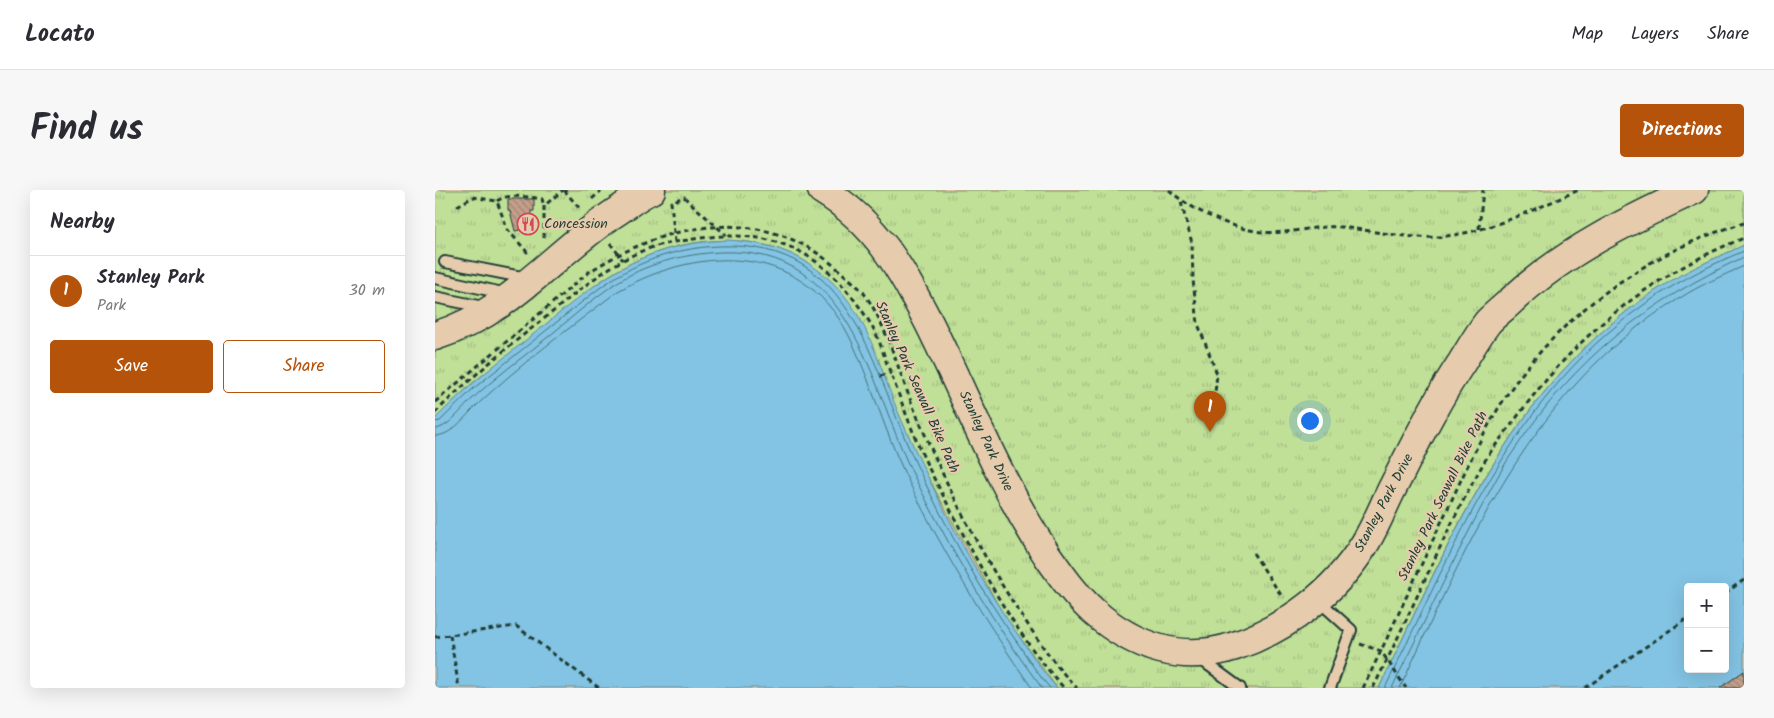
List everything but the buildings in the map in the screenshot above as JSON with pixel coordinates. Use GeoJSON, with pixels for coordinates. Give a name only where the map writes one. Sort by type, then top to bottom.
{"type":"FeatureCollection","features":[{"type":"Feature","properties":{"kind":"street"},"geometry":{"type":"LineString","coordinates":[[435,336],[453,330],[514,295],[595,226],[651,190]]}},
{"type":"Feature","properties":{"kind":"street","name":"Stanley Park Drive"},"geometry":{"type":"LineString","coordinates":[[822,190],[837,199],[871,230],[901,269],[955,375],[1002,479],[1026,523],[1067,584],[1095,613],[1118,631],[1150,646],[1194,655],[1219,652],[1252,640],[1296,616],[1317,599],[1365,544],[1453,375],[1487,323],[1533,280],[1580,247],[1645,212],[1694,190]]}},
{"type":"Feature","properties":{"kind":"lane"},"geometry":{"type":"LineString","coordinates":[[445,262],[514,295]]}},
{"type":"Feature","properties":{"kind":"lane"},"geometry":{"type":"LineString","coordinates":[[435,278],[514,295]]}},
{"type":"Feature","properties":{"kind":"lane"},"geometry":{"type":"LineString","coordinates":[[435,297],[514,295]]}},
{"type":"Feature","properties":{"kind":"lane"},"geometry":{"type":"LineString","coordinates":[[1317,599],[1351,630],[1329,688]]}},
{"type":"Feature","properties":{"kind":"lane"},"geometry":{"type":"LineString","coordinates":[[1194,655],[1240,688]]}},
{"type":"Feature","properties":{"kind":"path"},"geometry":{"type":"LineString","coordinates":[[544,206],[563,190],[583,212]]}},
{"type":"Feature","properties":{"kind":"path"},"geometry":{"type":"LineString","coordinates":[[1169,190],[1181,201],[1218,220],[1261,232],[1290,231],[1321,226],[1395,236],[1453,236],[1506,222],[1579,190]]}},
{"type":"Feature","properties":{"kind":"path"},"geometry":{"type":"LineString","coordinates":[[1479,229],[1483,190]]}},
{"type":"Feature","properties":{"kind":"path"},"geometry":{"type":"LineString","coordinates":[[457,206],[473,197],[497,201],[501,198],[542,198],[544,206],[544,239],[539,243]]}},
{"type":"Feature","properties":{"kind":"path"},"geometry":{"type":"LineString","coordinates":[[675,242],[671,202],[684,197],[720,227],[726,235]]}},
{"type":"Feature","properties":{"kind":"path"},"geometry":{"type":"LineString","coordinates":[[497,201],[507,229],[527,252],[533,247]]}},
{"type":"Feature","properties":{"kind":"path"},"geometry":{"type":"LineString","coordinates":[[1181,201],[1192,243],[1193,280],[1198,324],[1217,374],[1215,393],[1206,398]]}},
{"type":"Feature","properties":{"kind":"path","name":"Stanley Park Seawall Bike Path"},"geometry":{"type":"LineString","coordinates":[[1363,688],[1474,452],[1514,385],[1530,365],[1577,316],[1636,271],[1681,245],[1744,223]]}},
{"type":"Feature","properties":{"kind":"path","name":"Stanley Park Seawall Bike Path"},"geometry":{"type":"LineString","coordinates":[[435,402],[533,317],[589,272],[617,254],[673,232],[736,226],[770,231],[802,243],[828,260],[863,292],[880,323],[935,458],[972,534],[1011,600],[1055,666],[1077,688]]}},
{"type":"Feature","properties":{"kind":"path"},"geometry":{"type":"LineString","coordinates":[[435,413],[463,384],[600,274],[623,260],[650,248],[675,242],[726,235],[753,236],[782,243],[826,269],[849,293],[873,328],[921,451],[983,571],[1035,651],[1064,688]]}},
{"type":"Feature","properties":{"kind":"path"},"geometry":{"type":"LineString","coordinates":[[607,238],[623,260]]}},
{"type":"Feature","properties":{"kind":"path"},"geometry":{"type":"LineString","coordinates":[[1373,688],[1484,463],[1541,384],[1597,326],[1631,298],[1685,265],[1744,238]]}},
{"type":"Feature","properties":{"kind":"path"},"geometry":{"type":"LineString","coordinates":[[880,376],[891,373]]}},
{"type":"Feature","properties":{"kind":"path"},"geometry":{"type":"LineString","coordinates":[[1253,553],[1286,603]]}},
{"type":"Feature","properties":{"kind":"path"},"geometry":{"type":"LineString","coordinates":[[1729,590],[1744,580]]}},
{"type":"Feature","properties":{"kind":"path"},"geometry":{"type":"LineString","coordinates":[[1585,688],[1684,621]]}},
{"type":"Feature","properties":{"kind":"path"},"geometry":{"type":"LineString","coordinates":[[435,637],[516,626],[599,688]]}},
{"type":"Feature","properties":{"kind":"path"},"geometry":{"type":"LineString","coordinates":[[450,635],[459,688]]}},
{"type":"Feature","properties":{"kind":"path"},"geometry":{"type":"LineString","coordinates":[[1387,661],[1406,688]]}},
{"type":"Feature","properties":{"kind":"green space"},"geometry":{"type":"Polygon","coordinates":[[[435,190],[1744,190],[1744,245],[1669,282],[1615,320],[1569,364],[1529,411],[1494,462],[1463,516],[1379,688],[1057,688],[1003,614],[922,466],[898,413],[808,263],[782,250],[755,243],[727,240],[698,242],[670,248],[617,270],[594,286],[470,385],[435,419],[435,190]]]}},
{"type":"Feature","properties":{"kind":"water"},"geometry":{"type":"Polygon","coordinates":[[[728,240],[769,246],[805,261],[828,278],[854,309],[873,345],[902,421],[956,533],[1003,613],[1057,688],[435,688],[435,419],[493,366],[577,299],[620,269],[642,258],[667,249],[696,243],[728,240]]]}},
{"type":"Feature","properties":{"kind":"water"},"geometry":{"type":"Polygon","coordinates":[[[1744,245],[1744,688],[1379,688],[1464,516],[1495,462],[1530,411],[1569,364],[1615,320],[1669,282],[1744,245]]]}},
{"type":"Feature","properties":{"kind":"place","name":"Concession"},"geometry":{"type":"Point","coordinates":[528,224]}},
{"type":"Feature","properties":{"kind":"place","name":"Stanley Park"},"geometry":{"type":"Point","coordinates":[1210,432]}}]}
